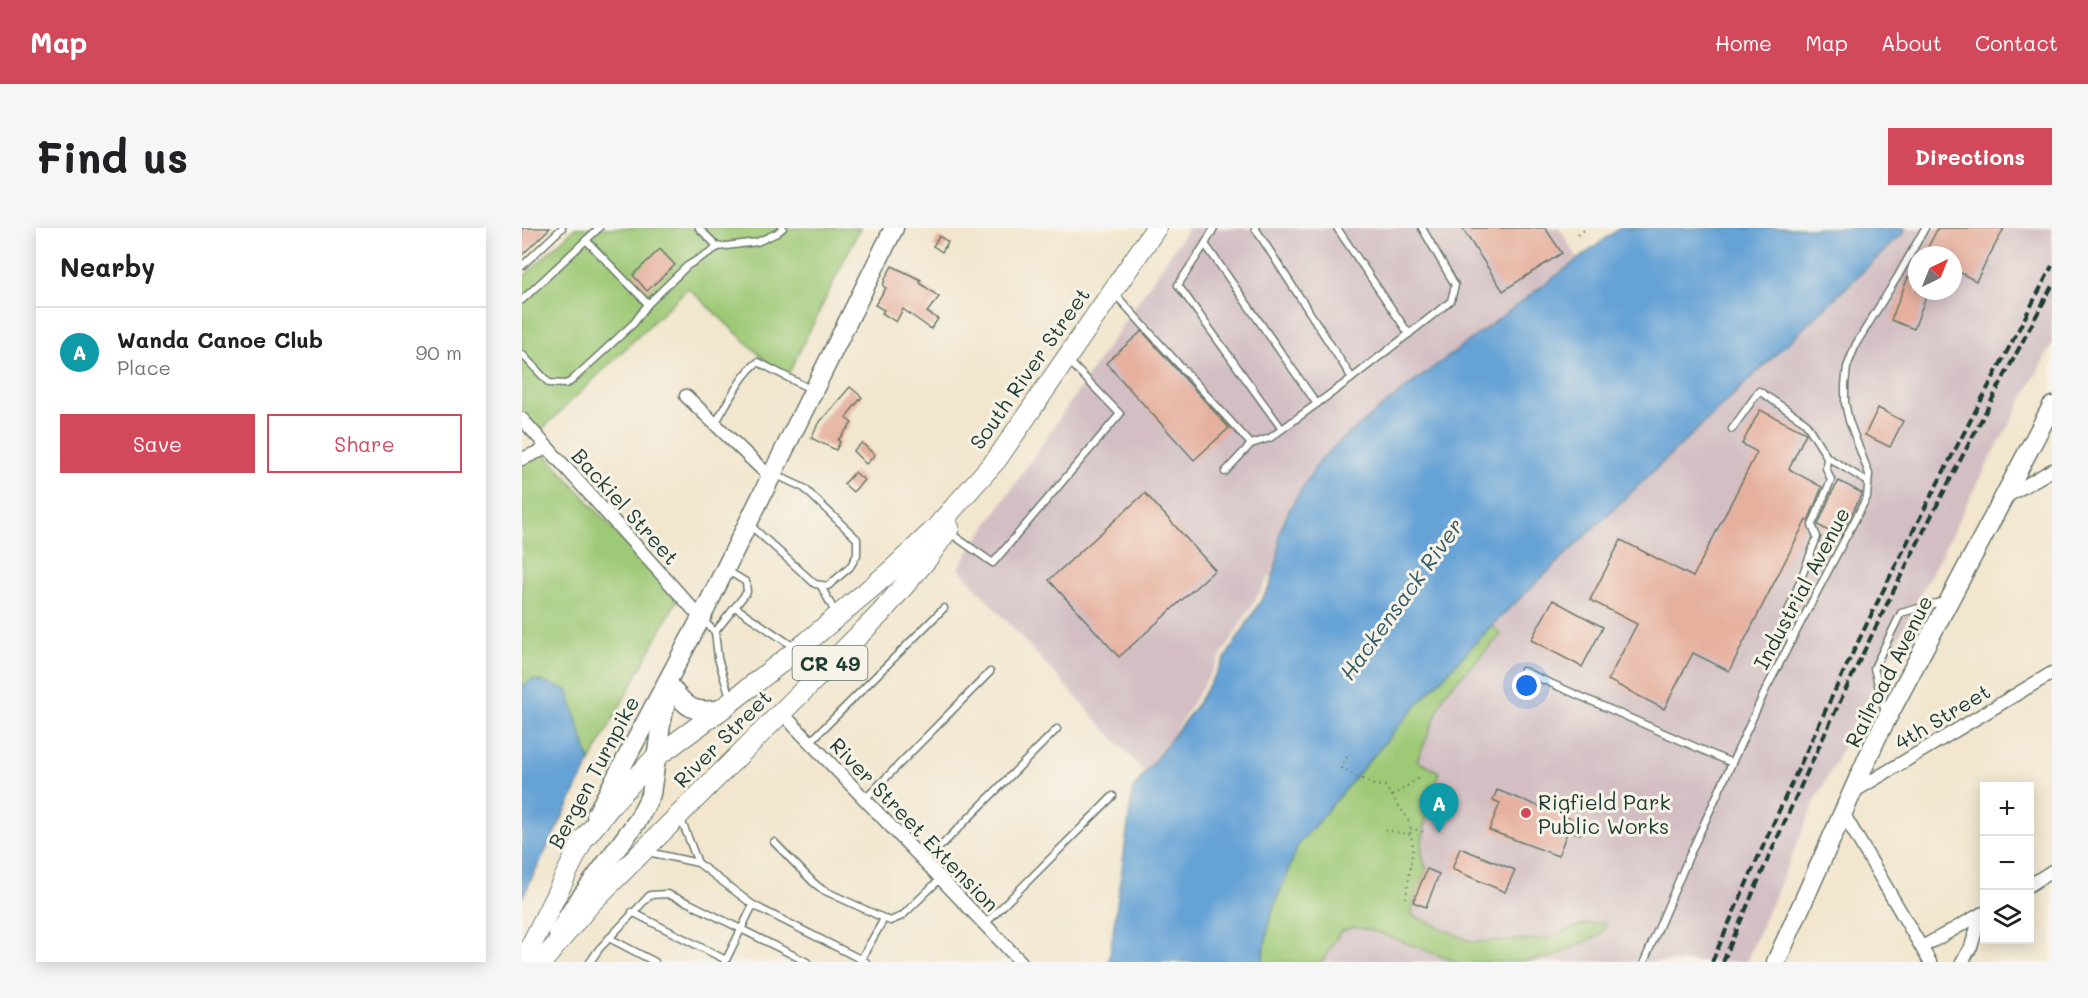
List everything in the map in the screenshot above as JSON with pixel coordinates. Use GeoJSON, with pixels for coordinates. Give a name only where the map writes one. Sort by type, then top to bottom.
{"type":"FeatureCollection","features":[{"type":"Feature","properties":{"kind":"main road","name":"Bergen Turnpike"},"geometry":{"type":"LineString","coordinates":[[523,962],[583,840],[701,618],[894,228]]}},
{"type":"Feature","properties":{"kind":"main road","name":"South River Street"},"geometry":{"type":"LineString","coordinates":[[940,530],[997,459],[1156,228]]}},
{"type":"Feature","properties":{"kind":"main road","name":"Railroad Avenue"},"geometry":{"type":"LineString","coordinates":[[1776,962],[1886,719],[2052,406]]}},
{"type":"Feature","properties":{"kind":"main road","name":"River Street"},"geometry":{"type":"LineString","coordinates":[[583,840],[617,798],[656,757],[797,650],[940,530]]}},
{"type":"Feature","properties":{"kind":"main road","name":"River Street"},"geometry":{"type":"LineString","coordinates":[[542,961],[590,904],[880,614],[927,559],[940,530]]}},
{"type":"Feature","properties":{"kind":"main road","name":"Bergen Turnpike"},"geometry":{"type":"LineString","coordinates":[[542,961],[575,905],[638,820],[651,794],[661,724],[674,668]]}},
{"type":"Feature","properties":{"kind":"main road"},"geometry":{"type":"LineString","coordinates":[[670,686],[680,700],[691,709],[708,712],[727,705]]}},
{"type":"Feature","properties":{"kind":"street"},"geometry":{"type":"LineString","coordinates":[[686,396],[771,475]]}},
{"type":"Feature","properties":{"kind":"street","name":"Backiel Street"},"geometry":{"type":"LineString","coordinates":[[522,419],[701,618]]}},
{"type":"Feature","properties":{"kind":"street"},"geometry":{"type":"LineString","coordinates":[[522,459],[547,448]]}},
{"type":"Feature","properties":{"kind":"street"},"geometry":{"type":"LineString","coordinates":[[2003,499],[2052,470]]}},
{"type":"Feature","properties":{"kind":"street","name":"4th Street"},"geometry":{"type":"LineString","coordinates":[[1852,793],[2052,673]]}},
{"type":"Feature","properties":{"kind":"street","name":"River Street Extension"},"geometry":{"type":"LineString","coordinates":[[781,712],[1021,962]]}},
{"type":"Feature","properties":{"kind":"street"},"geometry":{"type":"LineString","coordinates":[[1843,813],[1930,962]]}},
{"type":"Feature","properties":{"kind":"street"},"geometry":{"type":"LineString","coordinates":[[2034,882],[2052,871]]}},
{"type":"Feature","properties":{"kind":"street"},"geometry":{"type":"LineString","coordinates":[[1922,947],[1980,915]]}},
{"type":"Feature","properties":{"kind":"street"},"geometry":{"type":"LineString","coordinates":[[1962,962],[1971,947],[1980,922]]}},
{"type":"Feature","properties":{"kind":"lane"},"geometry":{"type":"LineString","coordinates":[[522,266],[562,228]]}},
{"type":"Feature","properties":{"kind":"lane"},"geometry":{"type":"LineString","coordinates":[[522,300],[599,228]]}},
{"type":"Feature","properties":{"kind":"lane"},"geometry":{"type":"LineString","coordinates":[[699,228],[718,247]]}},
{"type":"Feature","properties":{"kind":"lane"},"geometry":{"type":"LineString","coordinates":[[522,354],[549,383],[565,384],[578,377],[634,323],[648,304],[687,266],[718,247],[757,242],[783,228]]}},
{"type":"Feature","properties":{"kind":"lane"},"geometry":{"type":"LineString","coordinates":[[1214,228],[1178,285],[1282,429]]}},
{"type":"Feature","properties":{"kind":"lane"},"geometry":{"type":"LineString","coordinates":[[1255,228],[1352,378]]}},
{"type":"Feature","properties":{"kind":"lane"},"geometry":{"type":"LineString","coordinates":[[1337,228],[1409,334]]}},
{"type":"Feature","properties":{"kind":"lane"},"geometry":{"type":"LineString","coordinates":[[1225,472],[1251,444],[1270,438],[1451,301],[1455,285],[1422,228]]}},
{"type":"Feature","properties":{"kind":"lane","name":"Industrial Avenue"},"geometry":{"type":"LineString","coordinates":[[1644,962],[1732,763],[1791,641],[1867,498],[1869,474],[1849,421],[1845,403],[1847,367],[1856,344],[1925,228]]}},
{"type":"Feature","properties":{"kind":"lane"},"geometry":{"type":"LineString","coordinates":[[586,240],[648,304]]}},
{"type":"Feature","properties":{"kind":"lane"},"geometry":{"type":"LineString","coordinates":[[1205,244],[1317,404]]}},
{"type":"Feature","properties":{"kind":"lane"},"geometry":{"type":"LineString","coordinates":[[1112,291],[1251,444]]}},
{"type":"Feature","properties":{"kind":"lane"},"geometry":{"type":"LineString","coordinates":[[940,530],[993,563],[1120,414],[1066,358]]}},
{"type":"Feature","properties":{"kind":"lane"},"geometry":{"type":"LineString","coordinates":[[715,424],[742,379],[758,362],[814,391]]}},
{"type":"Feature","properties":{"kind":"lane"},"geometry":{"type":"LineString","coordinates":[[1732,429],[1759,391],[1805,422],[1827,457],[1868,482]]}},
{"type":"Feature","properties":{"kind":"lane"},"geometry":{"type":"LineString","coordinates":[[1791,641],[1785,621],[1817,537],[1812,525],[1831,480],[1826,468],[1827,457]]}},
{"type":"Feature","properties":{"kind":"lane"},"geometry":{"type":"LineString","coordinates":[[747,523],[815,584],[821,586],[828,585],[850,567],[857,555],[857,539],[804,488],[771,475]]}},
{"type":"Feature","properties":{"kind":"lane"},"geometry":{"type":"LineString","coordinates":[[715,632],[747,592],[746,582],[725,569]]}},
{"type":"Feature","properties":{"kind":"lane"},"geometry":{"type":"LineString","coordinates":[[821,586],[837,616]]}},
{"type":"Feature","properties":{"kind":"lane"},"geometry":{"type":"LineString","coordinates":[[1886,719],[1874,668],[1901,613],[1950,599]]}},
{"type":"Feature","properties":{"kind":"lane"},"geometry":{"type":"LineString","coordinates":[[735,607],[797,650]]}},
{"type":"Feature","properties":{"kind":"lane"},"geometry":{"type":"LineString","coordinates":[[810,742],[944,609]]}},
{"type":"Feature","properties":{"kind":"lane"},"geometry":{"type":"LineString","coordinates":[[701,618],[715,632],[727,705]]}},
{"type":"Feature","properties":{"kind":"lane"},"geometry":{"type":"LineString","coordinates":[[1523,671],[1732,763]]}},
{"type":"Feature","properties":{"kind":"lane"},"geometry":{"type":"LineString","coordinates":[[865,799],[990,672]]}},
{"type":"Feature","properties":{"kind":"lane"},"geometry":{"type":"LineString","coordinates":[[925,862],[1057,729]]}},
{"type":"Feature","properties":{"kind":"lane"},"geometry":{"type":"LineString","coordinates":[[985,924],[1113,796]]}},
{"type":"Feature","properties":{"kind":"lane"},"geometry":{"type":"LineString","coordinates":[[680,815],[698,863]]}},
{"type":"Feature","properties":{"kind":"lane"},"geometry":{"type":"LineString","coordinates":[[774,842],[814,883],[890,921],[902,916],[941,878]]}},
{"type":"Feature","properties":{"kind":"lane"},"geometry":{"type":"LineString","coordinates":[[644,851],[698,863],[753,905],[863,961],[884,919]]}},
{"type":"Feature","properties":{"kind":"lane"},"geometry":{"type":"LineString","coordinates":[[590,962],[632,912],[650,895],[667,894],[807,962]]}},
{"type":"Feature","properties":{"kind":"lane"},"geometry":{"type":"LineString","coordinates":[[632,912],[726,961],[753,905]]}},
{"type":"Feature","properties":{"kind":"lane"},"geometry":{"type":"LineString","coordinates":[[609,938],[655,962]]}},
{"type":"Feature","properties":{"kind":"path"},"geometry":{"type":"LineString","coordinates":[[1578,235],[1587,228]]}},
{"type":"Feature","properties":{"kind":"path"},"geometry":{"type":"LineString","coordinates":[[1347,757],[1341,768],[1374,784],[1385,786],[1408,819],[1413,847],[1406,898]]}},
{"type":"Feature","properties":{"kind":"path"},"geometry":{"type":"LineString","coordinates":[[1392,796],[1422,776]]}},
{"type":"Feature","properties":{"kind":"path"},"geometry":{"type":"LineString","coordinates":[[1410,828],[1424,832]]}},
{"type":"Feature","properties":{"kind":"path"},"geometry":{"type":"LineString","coordinates":[[1385,830],[1411,835]]}},
{"type":"Feature","properties":{"kind":"shaded area"},"geometry":{"type":"Polygon","coordinates":[[[1188,228],[1559,228],[1578,259],[1446,363],[1328,451],[1277,564],[1148,776],[958,568],[1188,228]]]}},
{"type":"Feature","properties":{"kind":"shaded area"},"geometry":{"type":"Polygon","coordinates":[[[1905,228],[2052,228],[2052,345],[1977,484],[1816,800],[1746,962],[1512,962],[1554,957],[1607,923],[1585,924],[1545,939],[1472,942],[1387,904],[1417,761],[1445,693],[1501,636],[1492,625],[1902,234],[1905,228]]]}},
{"type":"Feature","properties":{"kind":"shaded area"},"geometry":{"type":"Polygon","coordinates":[[[1354,927],[1374,931],[1456,962],[1322,962],[1340,932],[1354,927]]]}},
{"type":"Feature","properties":{"kind":"green space"},"geometry":{"type":"Polygon","coordinates":[[[575,228],[860,228],[786,379],[688,288],[532,439],[522,428],[522,278],[575,228]]]}},
{"type":"Feature","properties":{"kind":"green space"},"geometry":{"type":"Polygon","coordinates":[[[541,449],[677,600],[590,762],[567,690],[533,679],[522,687],[522,458],[541,449]]]}},
{"type":"Feature","properties":{"kind":"green space"},"geometry":{"type":"Polygon","coordinates":[[[1492,625],[1501,635],[1445,693],[1417,761],[1439,772],[1423,830],[1422,855],[1427,869],[1413,902],[1412,915],[1472,942],[1545,939],[1585,924],[1607,923],[1600,935],[1553,957],[1512,962],[1456,962],[1374,931],[1354,927],[1340,932],[1322,962],[1262,962],[1270,917],[1298,845],[1408,715],[1492,625]]]}},
{"type":"Feature","properties":{"kind":"water","name":"Hackensack River"},"geometry":{"type":"Polygon","coordinates":[[[1620,228],[1905,228],[1902,234],[1492,625],[1408,715],[1298,845],[1270,917],[1262,962],[1109,962],[1133,789],[1196,706],[1270,586],[1278,558],[1280,531],[1289,510],[1319,461],[1402,391],[1620,228]]]}},
{"type":"Feature","properties":{"kind":"water"},"geometry":{"type":"Polygon","coordinates":[[[533,679],[567,690],[590,762],[522,898],[522,687],[533,679]]]}},
{"type":"Feature","properties":{"kind":"building"},"geometry":{"type":"Polygon","coordinates":[[[522,228],[550,228],[522,255],[522,228]]]}},
{"type":"Feature","properties":{"kind":"building"},"geometry":{"type":"Polygon","coordinates":[[[1462,228],[1545,228],[1562,253],[1503,291],[1462,228]]]}},
{"type":"Feature","properties":{"kind":"building"},"geometry":{"type":"Polygon","coordinates":[[[1938,228],[2004,228],[1976,281],[1962,274],[1962,246],[1929,246],[1938,228]]]}},
{"type":"Feature","properties":{"kind":"building"},"geometry":{"type":"Polygon","coordinates":[[[939,236],[948,242],[942,252],[933,246],[939,236]]]}},
{"type":"Feature","properties":{"kind":"building"},"geometry":{"type":"Polygon","coordinates":[[[660,249],[675,265],[647,291],[633,275],[660,249]]]}},
{"type":"Feature","properties":{"kind":"building"},"geometry":{"type":"Polygon","coordinates":[[[892,266],[921,280],[920,283],[939,297],[927,312],[938,319],[931,329],[903,309],[896,322],[882,313],[884,310],[875,305],[886,288],[883,286],[892,266]]]}},
{"type":"Feature","properties":{"kind":"building"},"geometry":{"type":"Polygon","coordinates":[[[1908,277],[1908,300],[1925,300],[1914,329],[1891,320],[1908,277]]]}},
{"type":"Feature","properties":{"kind":"building"},"geometry":{"type":"Polygon","coordinates":[[[1142,331],[1229,428],[1194,460],[1106,363],[1142,331]]]}},
{"type":"Feature","properties":{"kind":"building"},"geometry":{"type":"Polygon","coordinates":[[[850,387],[862,397],[846,418],[852,423],[838,440],[840,442],[836,450],[811,438],[818,424],[850,387]]]}},
{"type":"Feature","properties":{"kind":"building"},"geometry":{"type":"Polygon","coordinates":[[[1878,408],[1903,421],[1890,447],[1865,435],[1878,408]]]}},
{"type":"Feature","properties":{"kind":"building"},"geometry":{"type":"Polygon","coordinates":[[[1760,410],[1806,433],[1789,469],[1822,487],[1808,521],[1806,520],[1729,671],[1693,653],[1664,709],[1608,680],[1637,624],[1590,600],[1621,540],[1693,577],[1757,452],[1742,444],[1760,410]]]}},
{"type":"Feature","properties":{"kind":"building"},"geometry":{"type":"Polygon","coordinates":[[[862,443],[875,455],[866,464],[853,451],[862,443]]]}},
{"type":"Feature","properties":{"kind":"building"},"geometry":{"type":"Polygon","coordinates":[[[855,472],[864,480],[853,492],[844,484],[855,472]]]}},
{"type":"Feature","properties":{"kind":"building"},"geometry":{"type":"Polygon","coordinates":[[[1839,481],[1862,493],[1840,538],[1818,525],[1839,481]]]}},
{"type":"Feature","properties":{"kind":"building"},"geometry":{"type":"Polygon","coordinates":[[[1145,493],[1215,570],[1119,657],[1049,580],[1145,493]]]}},
{"type":"Feature","properties":{"kind":"building"},"geometry":{"type":"Polygon","coordinates":[[[1553,600],[1603,627],[1582,667],[1531,640],[1553,600]]]}},
{"type":"Feature","properties":{"kind":"building","name":"Rigfield Park Public Works"},"geometry":{"type":"Polygon","coordinates":[[[1497,790],[1584,824],[1580,834],[1568,830],[1558,856],[1489,830],[1500,803],[1493,800],[1497,790]]]}},
{"type":"Feature","properties":{"kind":"building"},"geometry":{"type":"Polygon","coordinates":[[[1460,848],[1515,870],[1505,892],[1452,869],[1460,848]]]}},
{"type":"Feature","properties":{"kind":"building"},"geometry":{"type":"Polygon","coordinates":[[[1427,869],[1439,874],[1426,907],[1413,902],[1427,869]]]}},
{"type":"Feature","properties":{"kind":"railway"},"geometry":{"type":"LineString","coordinates":[[1712,962],[1835,689],[1943,474],[2052,266]]}},
{"type":"Feature","properties":{"kind":"railway"},"geometry":{"type":"LineString","coordinates":[[1723,962],[1865,648],[2052,286]]}},
{"type":"Feature","properties":{"kind":"place","name":"Rigfield Park Public Works"},"geometry":{"type":"Point","coordinates":[1526,813]}},
{"type":"Feature","properties":{"kind":"place","name":"Wanda Canoe Club"},"geometry":{"type":"Point","coordinates":[1439,833]}}]}
